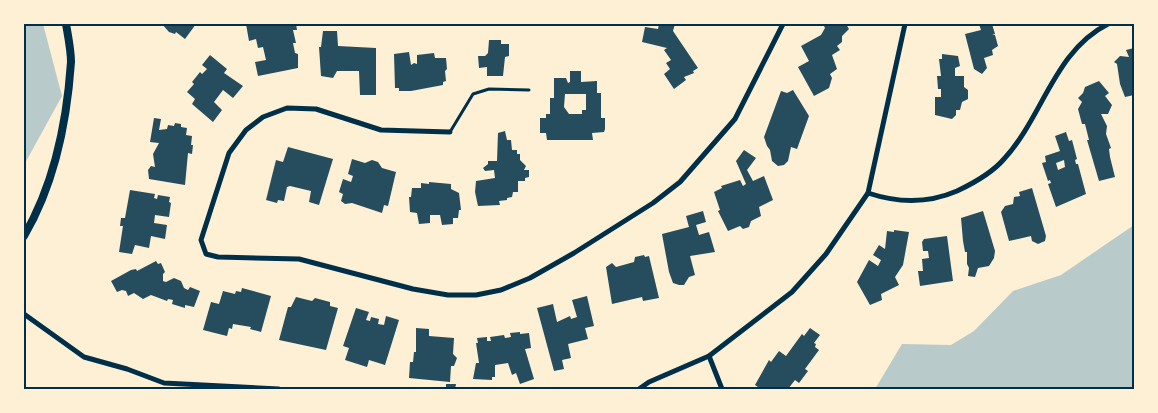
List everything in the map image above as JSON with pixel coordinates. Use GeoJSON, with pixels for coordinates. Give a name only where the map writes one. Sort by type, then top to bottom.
{"type":"FeatureCollection","features":[{"type":"Feature","properties":{"kind":"street"},"geometry":{"type":"LineString","coordinates":[[24,236],[34,219],[61,137],[71,60],[66,24]]}},
{"type":"Feature","properties":{"kind":"street"},"geometry":{"type":"LineString","coordinates":[[450,132],[381,130],[316,109],[287,108],[263,118],[246,130],[230,153],[201,240],[206,254],[218,257],[299,258],[412,289],[448,295],[476,295],[502,290],[530,278],[574,253],[653,203],[680,182],[709,151],[734,119],[783,24]]}},
{"type":"Feature","properties":{"kind":"street"},"geometry":{"type":"LineString","coordinates":[[639,389],[649,382],[710,356],[792,292],[826,254],[868,193],[905,24]]}},
{"type":"Feature","properties":{"kind":"street"},"geometry":{"type":"LineString","coordinates":[[868,193],[890,200],[928,200],[948,195],[986,175],[1004,160],[1019,139],[1072,53],[1087,37],[1108,24]]}},
{"type":"Feature","properties":{"kind":"street"},"geometry":{"type":"LineString","coordinates":[[24,314],[84,357],[127,369],[164,383],[230,389],[278,389]]}},
{"type":"Feature","properties":{"kind":"street"},"geometry":{"type":"LineString","coordinates":[[710,356],[722,389]]}},
{"type":"Feature","properties":{"kind":"lane"},"geometry":{"type":"LineString","coordinates":[[450,132],[473,94],[489,90],[529,90]]}},
{"type":"Feature","properties":{"kind":"shaded area"},"geometry":{"type":"Polygon","coordinates":[[[24,24],[43,24],[62,96],[24,165],[24,24]]]}},
{"type":"Feature","properties":{"kind":"shaded area"},"geometry":{"type":"Polygon","coordinates":[[[1134,225],[1134,389],[875,389],[902,344],[951,345],[974,331],[1013,291],[1061,275],[1134,225]]]}},
{"type":"Feature","properties":{"kind":"building"},"geometry":{"type":"Polygon","coordinates":[[[162,24],[196,24],[185,39],[176,32],[175,34],[169,32],[162,24]]]}},
{"type":"Feature","properties":{"kind":"building"},"geometry":{"type":"Polygon","coordinates":[[[246,24],[296,24],[297,30],[293,30],[296,43],[293,43],[295,53],[298,54],[298,68],[258,76],[255,62],[266,60],[263,47],[258,48],[256,39],[249,41],[246,24]]]}},
{"type":"Feature","properties":{"kind":"building"},"geometry":{"type":"Polygon","coordinates":[[[659,24],[675,24],[673,31],[698,68],[693,71],[694,73],[684,77],[686,80],[674,89],[664,74],[670,69],[666,63],[671,60],[664,50],[667,48],[642,42],[645,27],[658,29],[659,24]]]}},
{"type":"Feature","properties":{"kind":"building"},"geometry":{"type":"Polygon","coordinates":[[[828,24],[846,24],[849,29],[842,36],[842,42],[837,46],[840,50],[832,55],[837,69],[830,74],[832,78],[829,88],[814,96],[798,67],[809,61],[801,46],[821,35],[825,28],[824,26],[828,24]]]}},
{"type":"Feature","properties":{"kind":"building"},"geometry":{"type":"Polygon","coordinates":[[[979,24],[992,24],[995,34],[992,35],[995,35],[998,46],[992,50],[993,55],[984,58],[987,68],[982,74],[974,69],[965,34],[981,30],[979,24]]]}},
{"type":"Feature","properties":{"kind":"building"},"geometry":{"type":"Polygon","coordinates":[[[323,31],[337,31],[338,46],[376,48],[376,95],[360,95],[359,71],[337,71],[333,78],[321,76],[319,47],[321,47],[323,31]]]}},
{"type":"Feature","properties":{"kind":"building"},"geometry":{"type":"Polygon","coordinates":[[[489,40],[501,40],[501,44],[509,44],[509,56],[505,57],[503,76],[487,76],[487,67],[479,68],[478,56],[485,56],[488,53],[489,40]]]}},
{"type":"Feature","properties":{"kind":"building"},"geometry":{"type":"Polygon","coordinates":[[[1134,48],[1134,95],[1125,97],[1120,84],[1117,64],[1114,62],[1120,56],[1129,57],[1126,50],[1134,48]]]}},
{"type":"Feature","properties":{"kind":"building"},"geometry":{"type":"Polygon","coordinates":[[[409,52],[411,65],[417,64],[417,55],[434,53],[435,58],[446,58],[446,81],[443,82],[443,85],[411,91],[399,91],[399,88],[395,88],[394,54],[409,52]]]}},
{"type":"Feature","properties":{"kind":"building"},"geometry":{"type":"Polygon","coordinates":[[[942,54],[958,56],[960,66],[955,68],[955,76],[964,76],[964,87],[968,90],[968,99],[962,102],[960,110],[956,110],[956,115],[952,119],[935,115],[935,97],[941,97],[937,76],[941,76],[939,59],[942,59],[942,54]]]}},
{"type":"Feature","properties":{"kind":"building"},"geometry":{"type":"Polygon","coordinates":[[[210,55],[227,69],[224,73],[243,86],[233,98],[223,90],[214,102],[222,110],[213,122],[192,104],[195,99],[187,92],[194,84],[192,82],[200,72],[202,74],[207,69],[202,65],[210,55]]]}},
{"type":"Feature","properties":{"kind":"building"},"geometry":{"type":"Polygon","coordinates":[[[570,71],[581,71],[581,82],[597,81],[597,93],[601,93],[601,118],[605,118],[604,132],[592,133],[593,140],[547,140],[546,133],[540,133],[540,118],[546,118],[546,114],[550,114],[550,98],[554,98],[554,78],[566,78],[568,83],[570,82],[570,71]],[[565,94],[564,107],[569,114],[582,114],[582,110],[586,110],[586,94],[565,94]]]}},
{"type":"Feature","properties":{"kind":"building"},"geometry":{"type":"Polygon","coordinates":[[[1099,81],[1109,93],[1105,96],[1112,105],[1108,114],[1101,114],[1107,126],[1106,134],[1111,148],[1109,149],[1110,157],[1115,177],[1099,181],[1087,140],[1089,140],[1085,124],[1082,124],[1078,109],[1082,102],[1078,98],[1083,93],[1085,87],[1099,81]]]}},
{"type":"Feature","properties":{"kind":"building"},"geometry":{"type":"Polygon","coordinates":[[[793,90],[809,116],[797,149],[791,147],[788,161],[784,165],[778,166],[772,161],[770,150],[764,137],[781,91],[787,93],[793,90]]]}},
{"type":"Feature","properties":{"kind":"building"},"geometry":{"type":"Polygon","coordinates":[[[154,118],[161,119],[159,130],[167,129],[168,125],[174,126],[175,123],[181,124],[181,127],[187,128],[186,135],[192,136],[192,154],[188,153],[185,185],[149,179],[148,170],[151,166],[155,167],[153,154],[159,143],[150,142],[154,118]]]}},
{"type":"Feature","properties":{"kind":"building"},"geometry":{"type":"Polygon","coordinates":[[[505,131],[507,140],[511,140],[512,150],[517,150],[517,154],[520,154],[520,160],[526,166],[524,170],[529,170],[529,177],[525,178],[525,181],[518,181],[518,192],[513,192],[512,197],[507,198],[507,200],[499,201],[500,205],[478,206],[475,192],[476,181],[495,178],[494,170],[485,171],[483,168],[488,164],[488,161],[497,161],[498,133],[505,131]]]}},
{"type":"Feature","properties":{"kind":"building"},"geometry":{"type":"Polygon","coordinates":[[[1066,132],[1069,141],[1072,140],[1077,159],[1075,160],[1076,164],[1078,164],[1086,194],[1056,207],[1048,184],[1051,183],[1050,180],[1048,181],[1042,163],[1046,162],[1045,156],[1060,151],[1055,136],[1066,132]],[[1064,160],[1056,163],[1058,170],[1065,167],[1064,160]]]}},
{"type":"Feature","properties":{"kind":"building"},"geometry":{"type":"Polygon","coordinates":[[[288,147],[333,159],[319,205],[309,202],[311,191],[290,186],[287,187],[284,201],[278,200],[277,203],[266,200],[276,160],[283,162],[288,147]]]}},
{"type":"Feature","properties":{"kind":"building"},"geometry":{"type":"Polygon","coordinates":[[[744,150],[756,158],[747,170],[753,181],[764,176],[773,200],[759,207],[761,216],[751,221],[749,227],[743,229],[740,226],[728,231],[718,211],[720,210],[714,192],[722,188],[721,186],[740,180],[743,186],[746,184],[736,161],[744,150]]]}},
{"type":"Feature","properties":{"kind":"building"},"geometry":{"type":"Polygon","coordinates":[[[352,159],[365,163],[372,160],[378,162],[382,168],[396,172],[388,206],[384,205],[382,213],[352,203],[345,204],[341,201],[343,194],[339,192],[343,179],[351,182],[353,176],[348,174],[352,159]]]}},
{"type":"Feature","properties":{"kind":"building"},"geometry":{"type":"Polygon","coordinates":[[[429,182],[451,184],[451,189],[459,193],[461,210],[459,210],[458,218],[453,218],[453,224],[442,225],[440,215],[430,215],[430,223],[419,224],[417,213],[410,212],[409,197],[411,197],[412,188],[421,188],[421,183],[429,184],[429,182]]]}},
{"type":"Feature","properties":{"kind":"building"},"geometry":{"type":"Polygon","coordinates":[[[1032,188],[1046,236],[1045,241],[1038,244],[1032,241],[1031,236],[1009,241],[1001,212],[1005,206],[1013,204],[1014,197],[1020,196],[1019,192],[1032,188]]]}},
{"type":"Feature","properties":{"kind":"building"},"geometry":{"type":"Polygon","coordinates":[[[130,190],[155,194],[154,198],[157,199],[158,195],[170,197],[169,202],[171,203],[169,217],[155,215],[154,223],[167,225],[165,239],[151,236],[149,248],[135,245],[132,254],[119,252],[123,226],[120,226],[121,218],[125,218],[130,190]]]}},
{"type":"Feature","properties":{"kind":"building"},"geometry":{"type":"Polygon","coordinates":[[[703,211],[706,222],[696,225],[699,235],[709,232],[715,252],[690,256],[695,275],[689,277],[684,285],[673,283],[662,234],[689,227],[686,216],[703,211]]]}},
{"type":"Feature","properties":{"kind":"building"},"geometry":{"type":"Polygon","coordinates":[[[983,211],[995,251],[994,258],[989,266],[978,268],[975,277],[968,276],[969,268],[967,252],[965,252],[963,241],[961,218],[983,211]]]}},
{"type":"Feature","properties":{"kind":"building"},"geometry":{"type":"Polygon","coordinates":[[[894,230],[909,232],[903,265],[895,277],[899,285],[881,294],[882,300],[870,305],[857,282],[869,260],[878,266],[881,260],[873,255],[879,245],[885,249],[887,231],[894,232],[894,230]]]}},
{"type":"Feature","properties":{"kind":"building"},"geometry":{"type":"Polygon","coordinates":[[[947,236],[953,281],[920,286],[918,271],[923,271],[922,259],[929,258],[928,251],[923,251],[922,242],[924,239],[947,236]]]}},
{"type":"Feature","properties":{"kind":"building"},"geometry":{"type":"Polygon","coordinates":[[[644,255],[645,257],[649,256],[659,298],[643,301],[642,297],[612,304],[606,267],[612,263],[616,267],[634,262],[635,257],[644,255]]]}},
{"type":"Feature","properties":{"kind":"building"},"geometry":{"type":"Polygon","coordinates":[[[156,261],[158,264],[161,263],[165,272],[163,274],[163,281],[166,282],[174,278],[181,281],[184,288],[188,290],[190,287],[200,291],[194,307],[185,305],[185,308],[172,304],[173,300],[168,299],[167,301],[151,295],[143,299],[134,293],[128,296],[126,291],[117,292],[111,281],[131,270],[136,269],[137,271],[156,261]]]}},
{"type":"Feature","properties":{"kind":"building"},"geometry":{"type":"Polygon","coordinates":[[[242,288],[271,296],[261,332],[250,329],[251,327],[233,324],[232,329],[229,328],[227,336],[203,330],[211,302],[219,304],[223,291],[235,294],[236,291],[241,292],[242,288]]]}},
{"type":"Feature","properties":{"kind":"building"},"geometry":{"type":"Polygon","coordinates":[[[587,296],[594,326],[585,328],[588,339],[568,344],[571,358],[562,360],[564,369],[554,371],[537,308],[553,304],[557,322],[570,316],[571,319],[577,317],[572,300],[587,296]]]}},
{"type":"Feature","properties":{"kind":"building"},"geometry":{"type":"Polygon","coordinates":[[[296,297],[312,301],[315,298],[330,302],[330,306],[338,308],[326,350],[279,340],[288,307],[291,307],[296,297]]]}},
{"type":"Feature","properties":{"kind":"building"},"geometry":{"type":"Polygon","coordinates":[[[356,308],[369,312],[366,320],[370,321],[371,317],[379,319],[378,324],[384,325],[386,316],[399,320],[385,365],[369,360],[367,367],[345,360],[349,348],[343,346],[356,308]]]}},
{"type":"Feature","properties":{"kind":"building"},"geometry":{"type":"Polygon","coordinates":[[[416,328],[429,329],[429,336],[454,338],[453,354],[457,358],[454,366],[451,366],[450,382],[409,378],[410,362],[413,362],[414,352],[416,352],[416,328]]]}},
{"type":"Feature","properties":{"kind":"building"},"geometry":{"type":"Polygon","coordinates":[[[810,328],[820,335],[814,343],[816,344],[815,347],[819,350],[805,369],[808,371],[799,383],[795,380],[788,389],[761,389],[755,385],[769,360],[771,362],[779,351],[786,356],[802,334],[804,336],[810,328]]]}},
{"type":"Feature","properties":{"kind":"building"},"geometry":{"type":"Polygon","coordinates":[[[520,332],[520,334],[529,333],[531,348],[525,349],[534,379],[520,384],[516,373],[512,375],[508,363],[495,365],[495,377],[492,377],[492,380],[473,379],[476,363],[479,363],[477,338],[487,337],[487,341],[491,341],[490,337],[504,335],[505,338],[511,337],[510,333],[520,332]]]}},
{"type":"Feature","properties":{"kind":"building"},"geometry":{"type":"Polygon","coordinates":[[[446,384],[456,384],[455,389],[446,389],[446,384]]]}}]}
